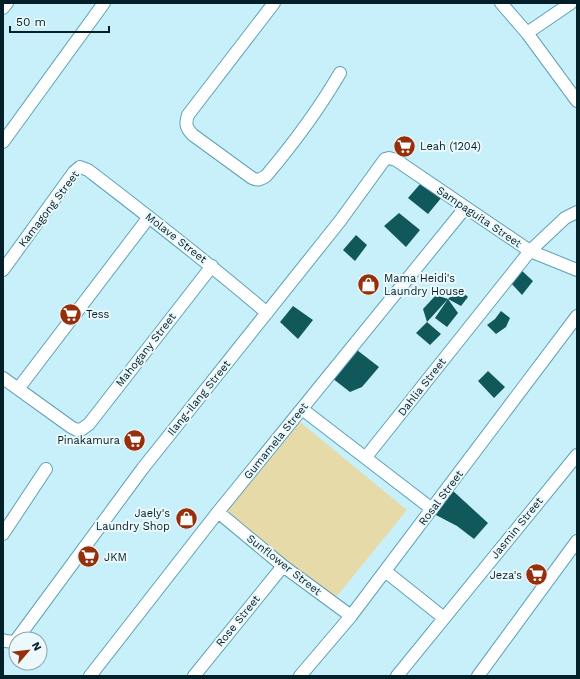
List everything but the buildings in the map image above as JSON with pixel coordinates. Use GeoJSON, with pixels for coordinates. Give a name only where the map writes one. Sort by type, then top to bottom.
{"type":"FeatureCollection","features":[{"type":"Feature","properties":{"kind":"street"},"geometry":{"type":"LineString","coordinates":[[3,8],[7,3]]}},
{"type":"Feature","properties":{"kind":"street"},"geometry":{"type":"LineString","coordinates":[[3,142],[104,3]]}},
{"type":"Feature","properties":{"kind":"street"},"geometry":{"type":"LineString","coordinates":[[274,3],[188,115],[186,127],[193,135],[252,178],[257,180],[261,179],[266,176],[326,98],[340,73]]}},
{"type":"Feature","properties":{"kind":"street"},"geometry":{"type":"LineString","coordinates":[[501,3],[527,33],[577,102]]}},
{"type":"Feature","properties":{"kind":"street"},"geometry":{"type":"LineString","coordinates":[[527,33],[571,3]]}},
{"type":"Feature","properties":{"kind":"street","name":"Sampaguita Street"},"geometry":{"type":"LineString","coordinates":[[385,160],[388,158],[396,160],[530,251],[577,270]]}},
{"type":"Feature","properties":{"kind":"street","name":"Ilang-ilang Street"},"geometry":{"type":"LineString","coordinates":[[23,631],[143,468],[340,221],[385,160]]}},
{"type":"Feature","properties":{"kind":"street","name":"Molave Street"},"geometry":{"type":"LineString","coordinates":[[80,167],[88,170],[149,216],[212,266],[267,313]]}},
{"type":"Feature","properties":{"kind":"street","name":"Kamagong Street"},"geometry":{"type":"LineString","coordinates":[[3,270],[74,172],[80,167]]}},
{"type":"Feature","properties":{"kind":"street","name":"Gumamela Street"},"geometry":{"type":"LineString","coordinates":[[90,676],[218,512],[465,208]]}},
{"type":"Feature","properties":{"kind":"street","name":"Dahlia Street"},"geometry":{"type":"LineString","coordinates":[[366,457],[530,251],[565,218],[577,212]]}},
{"type":"Feature","properties":{"kind":"street"},"geometry":{"type":"LineString","coordinates":[[3,378],[18,389],[149,216]]}},
{"type":"Feature","properties":{"kind":"street","name":"Mahogany Street"},"geometry":{"type":"LineString","coordinates":[[18,389],[77,430],[82,429],[89,424],[212,266]]}},
{"type":"Feature","properties":{"kind":"street","name":"Rosal Street"},"geometry":{"type":"LineString","coordinates":[[300,676],[350,616],[577,316]]}},
{"type":"Feature","properties":{"kind":"street"},"geometry":{"type":"LineString","coordinates":[[302,409],[432,509]]}},
{"type":"Feature","properties":{"kind":"street","name":"Jasmin Street"},"geometry":{"type":"LineString","coordinates":[[397,676],[577,455]]}},
{"type":"Feature","properties":{"kind":"street"},"geometry":{"type":"LineString","coordinates":[[3,534],[46,469]]}},
{"type":"Feature","properties":{"kind":"street","name":"Sunflower Street"},"geometry":{"type":"LineString","coordinates":[[218,512],[283,566],[350,616]]}},
{"type":"Feature","properties":{"kind":"street"},"geometry":{"type":"LineString","coordinates":[[478,676],[577,541]]}},
{"type":"Feature","properties":{"kind":"street","name":"Rose Street"},"geometry":{"type":"LineString","coordinates":[[194,676],[283,566]]}},
{"type":"Feature","properties":{"kind":"street"},"geometry":{"type":"LineString","coordinates":[[385,570],[444,618]]}},
{"type":"Feature","properties":{"kind":"shaded area"},"geometry":{"type":"Polygon","coordinates":[[[300,422],[407,510],[333,601],[226,513],[300,422]]]}},
{"type":"Feature","properties":{"kind":"place","name":"Leah (1204)"},"geometry":{"type":"Point","coordinates":[404,146]}},
{"type":"Feature","properties":{"kind":"place","name":"Mama Heidi's Laundry House"},"geometry":{"type":"Point","coordinates":[369,284]}},
{"type":"Feature","properties":{"kind":"place","name":"Tess"},"geometry":{"type":"Point","coordinates":[71,314]}},
{"type":"Feature","properties":{"kind":"place","name":"Pinakamura"},"geometry":{"type":"Point","coordinates":[135,440]}},
{"type":"Feature","properties":{"kind":"place","name":"Jaely's Laundry Shop"},"geometry":{"type":"Point","coordinates":[186,519]}},
{"type":"Feature","properties":{"kind":"place","name":"JKM"},"geometry":{"type":"Point","coordinates":[89,557]}},
{"type":"Feature","properties":{"kind":"place","name":"Jeza's"},"geometry":{"type":"Point","coordinates":[537,575]}}]}
